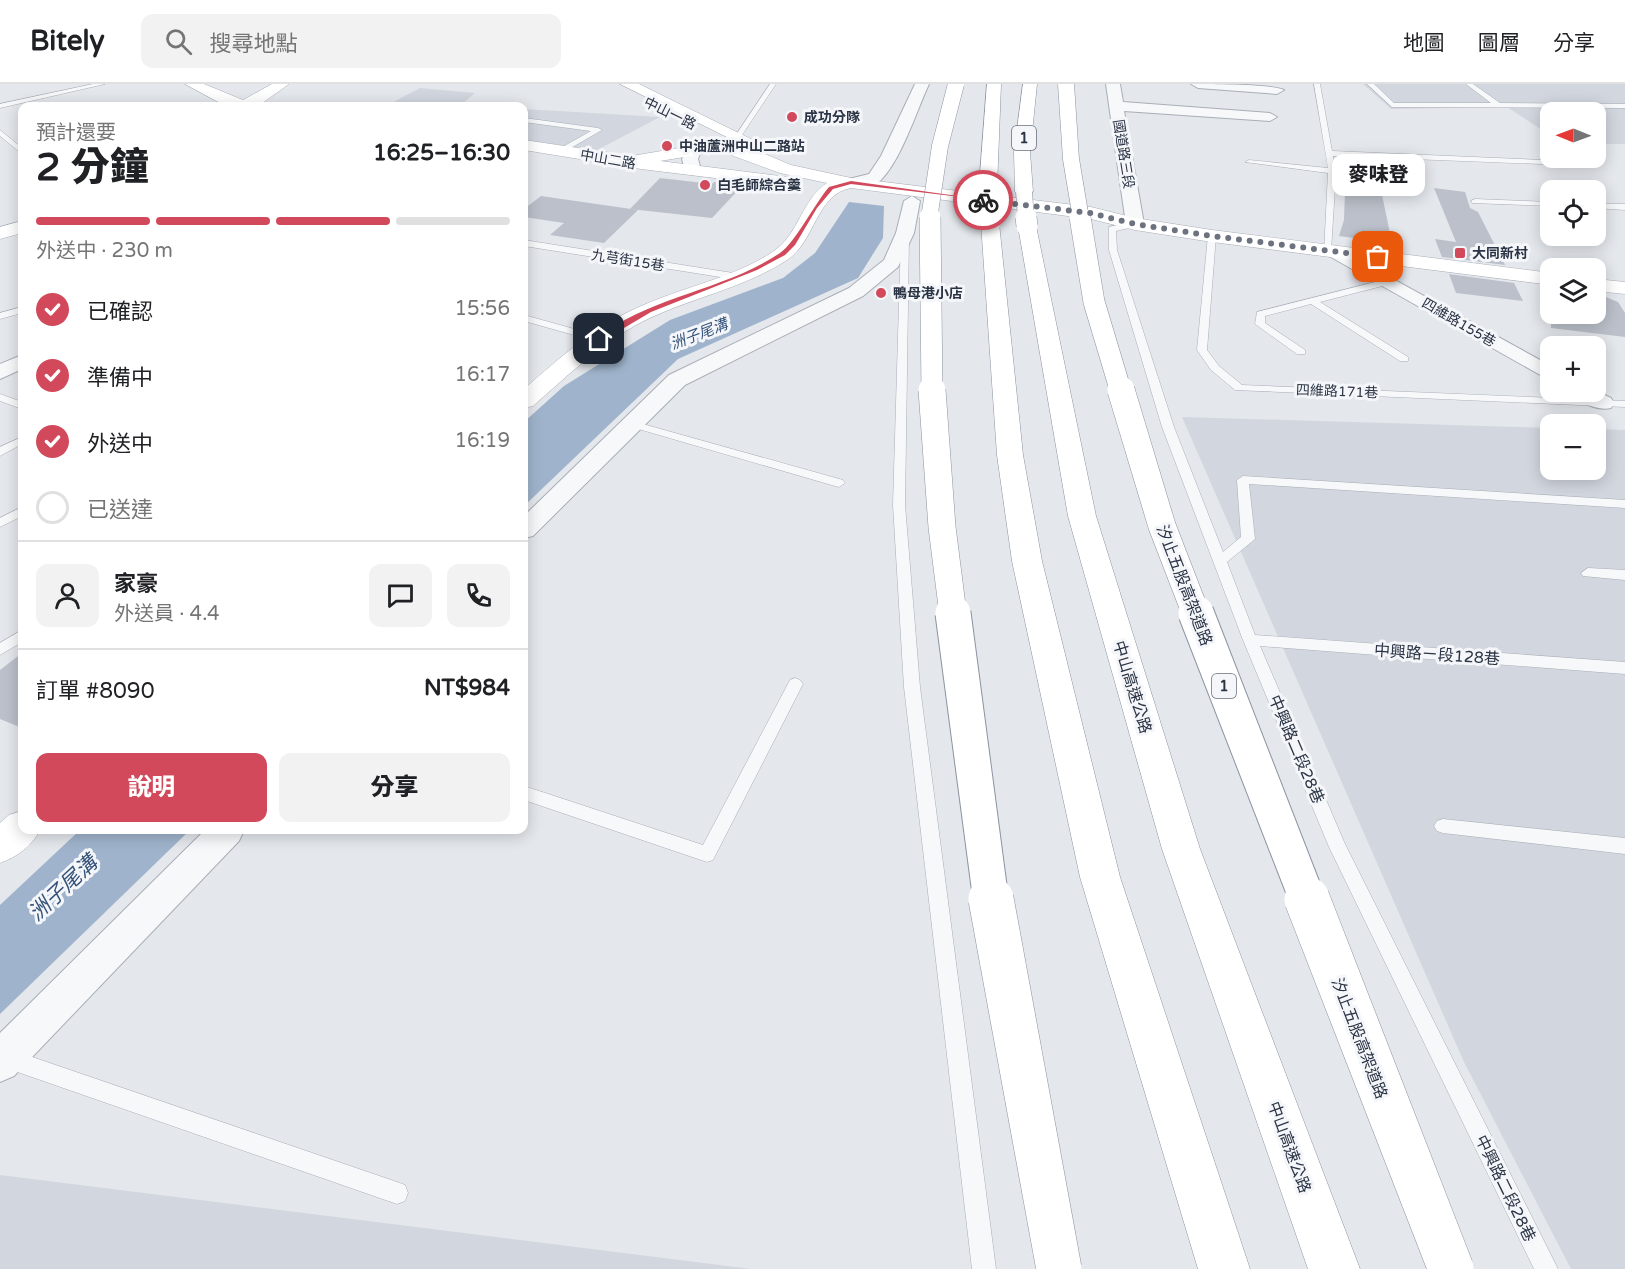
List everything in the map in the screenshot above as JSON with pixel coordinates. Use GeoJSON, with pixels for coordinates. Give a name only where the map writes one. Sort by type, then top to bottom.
{"type":"FeatureCollection","features":[{"type":"Feature","properties":{"kind":"main road"},"geometry":{"type":"LineString","coordinates":[[192,84],[231,102]]}},
{"type":"Feature","properties":{"kind":"main road"},"geometry":{"type":"LineString","coordinates":[[253,102],[282,84]]}},
{"type":"Feature","properties":{"kind":"main road","name":"中山一路"},"geometry":{"type":"LineString","coordinates":[[609,84],[709,132],[708,140],[694,148]]}},
{"type":"Feature","properties":{"kind":"main road","name":"中山一路"},"geometry":{"type":"LineString","coordinates":[[627,84],[835,183]]}},
{"type":"Feature","properties":{"kind":"main road"},"geometry":{"type":"LineString","coordinates":[[956,84],[940,146],[929,222],[933,414],[942,526],[990,894],[1059,1269]]}},
{"type":"Feature","properties":{"kind":"main road","name":"1"},"geometry":{"type":"LineString","coordinates":[[994,84],[988,188],[990,223],[1010,455],[1027,561],[1100,877],[1224,1269]]}},
{"type":"Feature","properties":{"kind":"main road","name":"中山高速公路"},"geometry":{"type":"LineString","coordinates":[[1030,84],[1022,152],[1026,209],[1082,516],[1181,849],[1334,1269]]}},
{"type":"Feature","properties":{"kind":"main road","name":"汐止五股高架道路"},"geometry":{"type":"LineString","coordinates":[[1066,84],[1071,159],[1094,302],[1162,526],[1451,1269]]}},
{"type":"Feature","properties":{"kind":"main road","name":"中山二路"},"geometry":{"type":"LineString","coordinates":[[528,146],[632,160],[641,164],[835,183]]}},
{"type":"Feature","properties":{"kind":"main road","name":"中山一路"},"geometry":{"type":"LineString","coordinates":[[632,160],[694,148],[733,148],[786,169],[835,183]]}},
{"type":"Feature","properties":{"kind":"main road"},"geometry":{"type":"LineString","coordinates":[[835,183],[912,201],[1094,224],[1135,224]]}},
{"type":"Feature","properties":{"kind":"main road"},"geometry":{"type":"LineString","coordinates":[[835,183],[1090,213],[1135,224],[1212,236],[1540,278]]}},
{"type":"Feature","properties":{"kind":"main road"},"geometry":{"type":"LineString","coordinates":[[528,398],[599,339],[628,321],[733,276],[755,269],[783,254],[793,244],[815,207],[835,183]]}},
{"type":"Feature","properties":{"kind":"main road"},"geometry":{"type":"LineString","coordinates":[[0,233],[18,228]]}},
{"type":"Feature","properties":{"kind":"main road"},"geometry":{"type":"LineString","coordinates":[[0,846],[18,830]]}},
{"type":"Feature","properties":{"kind":"street"},"geometry":{"type":"LineString","coordinates":[[835,183],[874,178],[889,156],[922,84]]}},
{"type":"Feature","properties":{"kind":"street","name":"國道路三段"},"geometry":{"type":"LineString","coordinates":[[1113,84],[1135,224]]}},
{"type":"Feature","properties":{"kind":"street"},"geometry":{"type":"LineString","coordinates":[[1198,84],[1277,90]]}},
{"type":"Feature","properties":{"kind":"street"},"geometry":{"type":"LineString","coordinates":[[1116,106],[1270,117]]}},
{"type":"Feature","properties":{"kind":"street"},"geometry":{"type":"LineString","coordinates":[[693,170],[690,159],[694,148]]}},
{"type":"Feature","properties":{"kind":"street"},"geometry":{"type":"LineString","coordinates":[[528,526],[677,380],[856,292],[891,264],[905,232],[912,201]]}},
{"type":"Feature","properties":{"kind":"street","name":"四維路155巷"},"geometry":{"type":"LineString","coordinates":[[1331,252],[1540,369]]}},
{"type":"Feature","properties":{"kind":"street"},"geometry":{"type":"LineString","coordinates":[[0,373],[18,363]]}},
{"type":"Feature","properties":{"kind":"street"},"geometry":{"type":"LineString","coordinates":[[3,1060],[222,834]]}},
{"type":"Feature","properties":{"kind":"lane"},"geometry":{"type":"LineString","coordinates":[[19,102],[102,84]]}},
{"type":"Feature","properties":{"kind":"lane"},"geometry":{"type":"LineString","coordinates":[[737,136],[773,84]]}},
{"type":"Feature","properties":{"kind":"lane"},"geometry":{"type":"LineString","coordinates":[[1317,84],[1327,153],[1332,171],[1331,252]]}},
{"type":"Feature","properties":{"kind":"lane"},"geometry":{"type":"LineString","coordinates":[[1370,84],[1392,105],[1625,106]]}},
{"type":"Feature","properties":{"kind":"lane"},"geometry":{"type":"LineString","coordinates":[[1469,84],[1499,106]]}},
{"type":"Feature","properties":{"kind":"lane"},"geometry":{"type":"LineString","coordinates":[[0,106],[18,102]]}},
{"type":"Feature","properties":{"kind":"lane"},"geometry":{"type":"LineString","coordinates":[[528,121],[598,130],[562,151]]}},
{"type":"Feature","properties":{"kind":"lane"},"geometry":{"type":"LineString","coordinates":[[0,132],[18,148]]}},
{"type":"Feature","properties":{"kind":"lane"},"geometry":{"type":"LineString","coordinates":[[1327,153],[1540,162]]}},
{"type":"Feature","properties":{"kind":"lane"},"geometry":{"type":"LineString","coordinates":[[1249,162],[1332,171]]}},
{"type":"Feature","properties":{"kind":"lane"},"geometry":{"type":"LineString","coordinates":[[1475,201],[1540,204]]}},
{"type":"Feature","properties":{"kind":"lane"},"geometry":{"type":"LineString","coordinates":[[1606,206],[1625,207]]}},
{"type":"Feature","properties":{"kind":"lane","name":"中興路二段28巷"},"geometry":{"type":"LineString","coordinates":[[1135,224],[1112,229],[1113,250],[1168,426],[1250,640],[1338,847],[1546,1269]]}},
{"type":"Feature","properties":{"kind":"lane"},"geometry":{"type":"LineString","coordinates":[[905,232],[899,505],[911,664],[984,1269]]}},
{"type":"Feature","properties":{"kind":"lane","name":"四維路171巷"},"geometry":{"type":"LineString","coordinates":[[1212,236],[1202,350],[1215,368],[1239,388],[1625,404]]}},
{"type":"Feature","properties":{"kind":"lane","name":"九芎街15巷"},"geometry":{"type":"LineString","coordinates":[[528,244],[733,276]]}},
{"type":"Feature","properties":{"kind":"lane"},"geometry":{"type":"LineString","coordinates":[[1301,352],[1260,324],[1260,314],[1387,282]]}},
{"type":"Feature","properties":{"kind":"lane"},"geometry":{"type":"LineString","coordinates":[[1311,300],[1404,359]]}},
{"type":"Feature","properties":{"kind":"lane"},"geometry":{"type":"LineString","coordinates":[[0,316],[18,311]]}},
{"type":"Feature","properties":{"kind":"lane"},"geometry":{"type":"LineString","coordinates":[[528,319],[599,339]]}},
{"type":"Feature","properties":{"kind":"lane"},"geometry":{"type":"LineString","coordinates":[[0,397],[18,404]]}},
{"type":"Feature","properties":{"kind":"lane"},"geometry":{"type":"LineString","coordinates":[[633,424],[839,483]]}},
{"type":"Feature","properties":{"kind":"lane"},"geometry":{"type":"LineString","coordinates":[[0,452],[18,442]]}},
{"type":"Feature","properties":{"kind":"lane"},"geometry":{"type":"LineString","coordinates":[[1219,561],[1248,539],[1243,480],[1625,504]]}},
{"type":"Feature","properties":{"kind":"lane"},"geometry":{"type":"LineString","coordinates":[[0,523],[18,513]]}},
{"type":"Feature","properties":{"kind":"lane"},"geometry":{"type":"LineString","coordinates":[[1588,573],[1625,575]]}},
{"type":"Feature","properties":{"kind":"lane"},"geometry":{"type":"LineString","coordinates":[[0,650],[18,638]]}},
{"type":"Feature","properties":{"kind":"lane","name":"中興路ㄧ段128巷"},"geometry":{"type":"LineString","coordinates":[[1250,640],[1625,668]]}},
{"type":"Feature","properties":{"kind":"lane"},"geometry":{"type":"LineString","coordinates":[[528,795],[707,854],[795,684]]}},
{"type":"Feature","properties":{"kind":"lane"},"geometry":{"type":"LineString","coordinates":[[1443,826],[1625,846]]}},
{"type":"Feature","properties":{"kind":"lane"},"geometry":{"type":"LineString","coordinates":[[3,1060],[396,1193]]}},
{"type":"Feature","properties":{"kind":"shaded area"},"geometry":{"type":"Polygon","coordinates":[[[1363,84],[1625,84],[1625,144],[1606,144],[1606,102],[1540,102],[1540,129],[1507,107],[1391,109],[1363,84]]]}},
{"type":"Feature","properties":{"kind":"shaded area"},"geometry":{"type":"Polygon","coordinates":[[[420,88],[475,93],[464,102],[394,102],[420,88]]]}},
{"type":"Feature","properties":{"kind":"shaded area"},"geometry":{"type":"Polygon","coordinates":[[[528,109],[660,117],[597,150],[528,141],[528,109]]]}},
{"type":"Feature","properties":{"kind":"shaded area"},"geometry":{"type":"Polygon","coordinates":[[[1182,417],[1540,428],[1540,480],[1606,480],[1606,429],[1625,430],[1625,1269],[1571,1269],[1464,1062],[1182,417]]]}},
{"type":"Feature","properties":{"kind":"shaded area"},"geometry":{"type":"Polygon","coordinates":[[[0,1175],[751,1269],[0,1269],[0,1175]]]}},
{"type":"Feature","properties":{"kind":"water","name":"洲子尾溝"},"geometry":{"type":"Polygon","coordinates":[[[849,202],[884,206],[883,238],[858,278],[678,359],[528,502],[528,418],[564,386],[670,320],[783,278],[815,253],[849,202]]]}},
{"type":"Feature","properties":{"kind":"water","name":"洲子尾溝"},"geometry":{"type":"Polygon","coordinates":[[[76,834],[186,834],[0,1014],[0,905],[76,834]]]}},
{"type":"Feature","properties":{"kind":"building"},"geometry":{"type":"Polygon","coordinates":[[[660,178],[742,186],[712,218],[630,209],[660,178]]]}},
{"type":"Feature","properties":{"kind":"building"},"geometry":{"type":"Polygon","coordinates":[[[1349,180],[1380,185],[1392,243],[1339,236],[1344,220],[1345,192],[1350,192],[1349,180]]]}},
{"type":"Feature","properties":{"kind":"building"},"geometry":{"type":"Polygon","coordinates":[[[1434,188],[1465,192],[1470,208],[1478,212],[1505,265],[1442,257],[1435,239],[1456,242],[1434,188]]]}},
{"type":"Feature","properties":{"kind":"building"},"geometry":{"type":"Polygon","coordinates":[[[541,196],[638,210],[604,243],[550,235],[564,223],[528,218],[528,206],[541,196]]]}},
{"type":"Feature","properties":{"kind":"building"},"geometry":{"type":"Polygon","coordinates":[[[1449,274],[1514,283],[1523,301],[1456,293],[1449,274]]]}},
{"type":"Feature","properties":{"kind":"building"},"geometry":{"type":"Polygon","coordinates":[[[1606,297],[1618,302],[1625,313],[1625,337],[1551,328],[1551,324],[1606,324],[1606,297]]]}},
{"type":"Feature","properties":{"kind":"building"},"geometry":{"type":"Polygon","coordinates":[[[18,656],[18,726],[0,719],[0,670],[18,656]]]}},
{"type":"Feature","properties":{"kind":"way so far"},"geometry":{"type":"LineString","coordinates":[[983,200],[1090,213],[1135,224],[1212,236],[1378,257]]}},
{"type":"Feature","properties":{"kind":"place","name":"成功分隊"},"geometry":{"type":"Point","coordinates":[792,117]}},
{"type":"Feature","properties":{"kind":"place","name":"中油蘆洲中山二路站"},"geometry":{"type":"Point","coordinates":[667,146]}},
{"type":"Feature","properties":{"kind":"place","name":"白毛師綜合羹"},"geometry":{"type":"Point","coordinates":[705,185]}},
{"type":"Feature","properties":{"kind":"place","name":"大同新村"},"geometry":{"type":"Point","coordinates":[1460,253]}},
{"type":"Feature","properties":{"kind":"place","name":"麥味登"},"geometry":{"type":"Point","coordinates":[1378,257]}},
{"type":"Feature","properties":{"kind":"place","name":"鴨母港小店"},"geometry":{"type":"Point","coordinates":[881,293]}},
{"type":"Feature","properties":{"kind":"route"},"geometry":{"type":"LineString","coordinates":[[599,339],[649,311],[755,269],[783,254],[801,233],[815,207],[831,188],[851,183],[983,200]]}}]}
